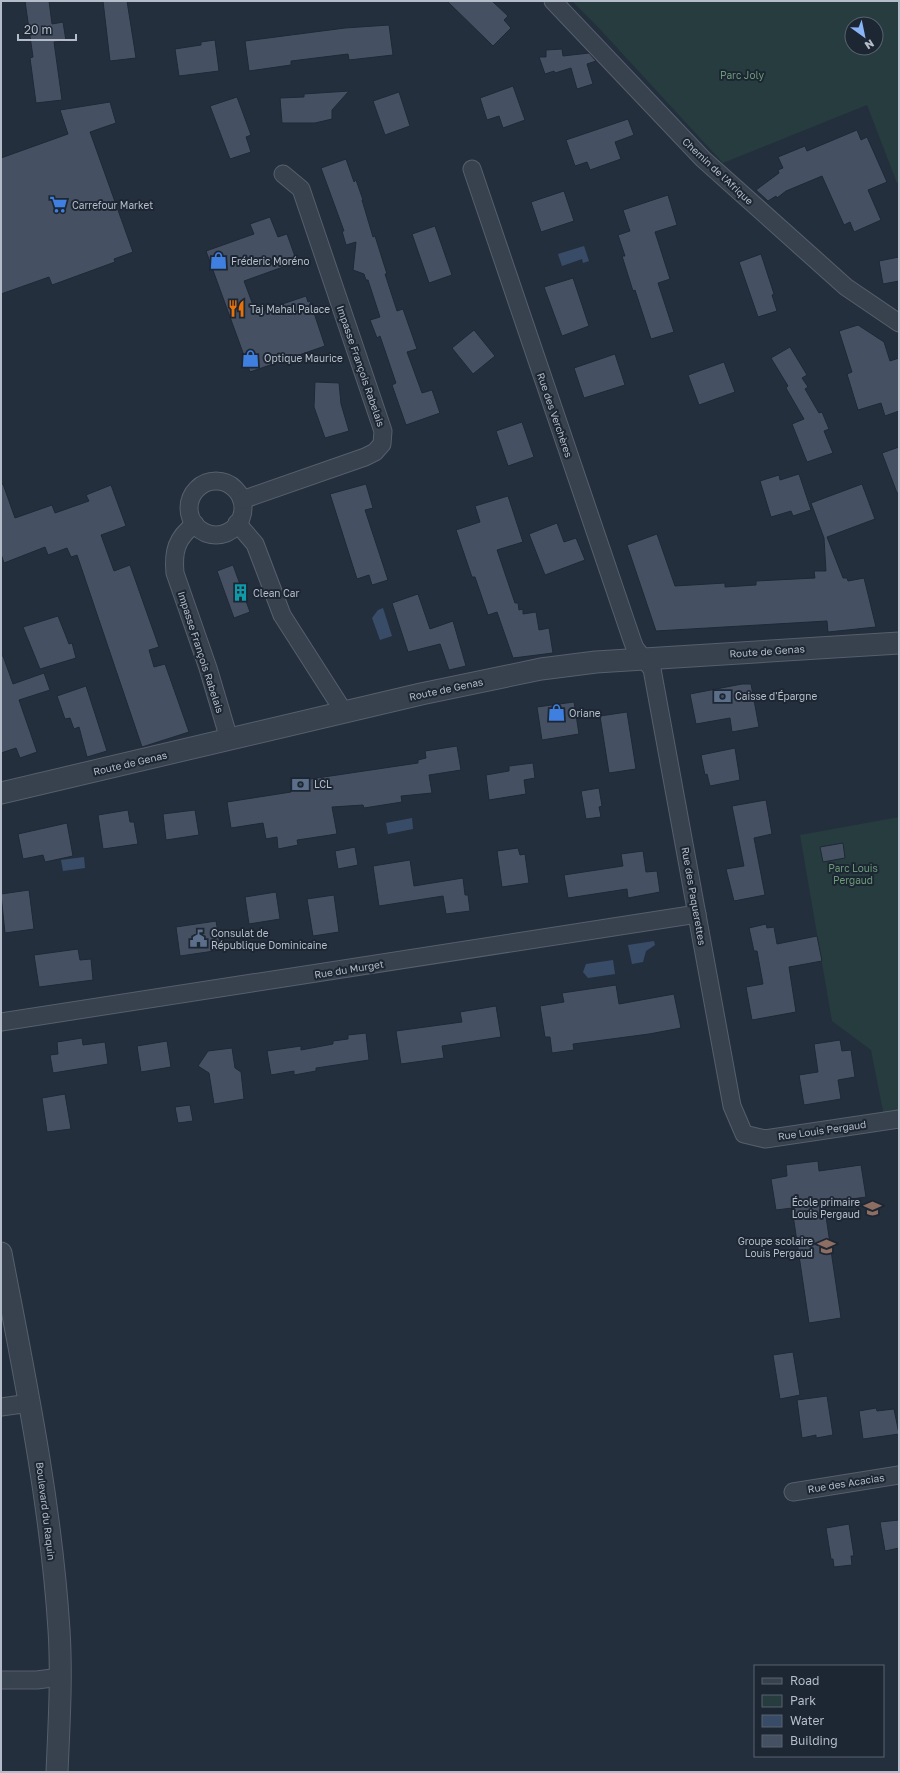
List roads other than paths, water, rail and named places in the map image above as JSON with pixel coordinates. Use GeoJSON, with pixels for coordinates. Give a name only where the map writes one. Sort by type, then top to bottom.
{"type":"FeatureCollection","features":[{"type":"Feature","properties":{"kind":"street","name":"Chemin de l'Afrique"},"geometry":{"type":"LineString","coordinates":[[554,1],[703,159],[846,287],[899,323]]}},
{"type":"Feature","properties":{"kind":"street","name":"Rue des Verchères"},"geometry":{"type":"LineString","coordinates":[[472,169],[634,648],[644,660]]}},
{"type":"Feature","properties":{"kind":"street","name":"Impasse François Rabelais"},"geometry":{"type":"LineString","coordinates":[[242,500],[365,457],[375,452],[382,444],[382,431],[301,189],[283,174]]}},
{"type":"Feature","properties":{"kind":"street"},"geometry":{"type":"LineString","coordinates":[[214,481],[231,485],[238,492],[242,500],[242,514],[237,523],[228,532],[214,534],[200,530],[190,517],[189,509],[190,501],[198,487],[206,482],[214,481]]}},
{"type":"Feature","properties":{"kind":"street"},"geometry":{"type":"LineString","coordinates":[[237,523],[255,544],[282,615],[344,712]]}},
{"type":"Feature","properties":{"kind":"street","name":"Impasse François Rabelais"},"geometry":{"type":"LineString","coordinates":[[195,524],[188,529],[175,549],[173,557],[175,573],[229,739]]}},
{"type":"Feature","properties":{"kind":"street","name":"Route de Genas"},"geometry":{"type":"LineString","coordinates":[[1,793],[421,694],[541,669],[596,662],[899,643]]}},
{"type":"Feature","properties":{"kind":"street","name":"Rue des Paquerettes"},"geometry":{"type":"LineString","coordinates":[[644,660],[652,669],[732,1106],[744,1134]]}},
{"type":"Feature","properties":{"kind":"street","name":"Rue du Murget"},"geometry":{"type":"LineString","coordinates":[[1,1022],[697,914]]}},
{"type":"Feature","properties":{"kind":"street","name":"Rue Louis Pergaud"},"geometry":{"type":"LineString","coordinates":[[744,1134],[765,1139],[899,1119]]}},
{"type":"Feature","properties":{"kind":"street","name":"Boulevard du Raquin"},"geometry":{"type":"LineString","coordinates":[[1,1253],[30,1403],[46,1504],[57,1607],[60,1677],[57,1772]]}},
{"type":"Feature","properties":{"kind":"street"},"geometry":{"type":"LineString","coordinates":[[1,1407],[30,1403]]}},
{"type":"Feature","properties":{"kind":"street","name":"Rue des Acacias"},"geometry":{"type":"LineString","coordinates":[[793,1492],[899,1475]]}},
{"type":"Feature","properties":{"kind":"street"},"geometry":{"type":"LineString","coordinates":[[1,1680],[37,1680],[60,1677]]}},
{"type":"Feature","properties":{"kind":"water"},"geometry":{"type":"Polygon","coordinates":[[[584,246],[589,261],[583,263],[582,259],[562,266],[558,254],[584,246]]]}},
{"type":"Feature","properties":{"kind":"water"},"geometry":{"type":"Polygon","coordinates":[[[383,608],[392,636],[380,640],[372,618],[378,610],[383,608]]]}},
{"type":"Feature","properties":{"kind":"water"},"geometry":{"type":"Polygon","coordinates":[[[412,818],[413,829],[388,834],[386,823],[412,818]]]}},
{"type":"Feature","properties":{"kind":"water"},"geometry":{"type":"Polygon","coordinates":[[[84,857],[85,868],[63,871],[61,860],[84,857]]]}},
{"type":"Feature","properties":{"kind":"water"},"geometry":{"type":"Polygon","coordinates":[[[654,941],[655,945],[646,951],[643,962],[632,964],[628,945],[654,941]]]}},
{"type":"Feature","properties":{"kind":"water"},"geometry":{"type":"Polygon","coordinates":[[[613,960],[615,974],[588,978],[583,972],[586,964],[613,960]]]}},
{"type":"Feature","properties":{"kind":"place","name":"Carrefour Market"},"geometry":{"type":"Point","coordinates":[59,205]}},
{"type":"Feature","properties":{"kind":"place","name":"Fréderic Moréno"},"geometry":{"type":"Point","coordinates":[218,261]}},
{"type":"Feature","properties":{"kind":"place","name":"Taj Mahal Palace"},"geometry":{"type":"Point","coordinates":[237,309]}},
{"type":"Feature","properties":{"kind":"place","name":"Optique Maurice"},"geometry":{"type":"Point","coordinates":[251,358]}},
{"type":"Feature","properties":{"kind":"place","name":"Clean Car"},"geometry":{"type":"Point","coordinates":[240,593]}},
{"type":"Feature","properties":{"kind":"place","name":"Caisse d'Épargne"},"geometry":{"type":"Point","coordinates":[722,696]}},
{"type":"Feature","properties":{"kind":"place","name":"Oriane"},"geometry":{"type":"Point","coordinates":[556,713]}},
{"type":"Feature","properties":{"kind":"place","name":"LCL"},"geometry":{"type":"Point","coordinates":[301,784]}},
{"type":"Feature","properties":{"kind":"place","name":"Consulat de République Dominicaine"},"geometry":{"type":"Point","coordinates":[198,939]}},
{"type":"Feature","properties":{"kind":"place","name":"École primaire Louis Pergaud"},"geometry":{"type":"Point","coordinates":[873,1208]}},
{"type":"Feature","properties":{"kind":"place","name":"Groupe scolaire Louis Pergaud"},"geometry":{"type":"Point","coordinates":[826,1247]}},
{"type":"Feature","properties":{"kind":"park label","name":"Parc Joly"},"geometry":{"type":"Point","coordinates":[742,75]}},
{"type":"Feature","properties":{"kind":"park label","name":"Parc Louis Pergaud"},"geometry":{"type":"Point","coordinates":[853,874]}}]}
